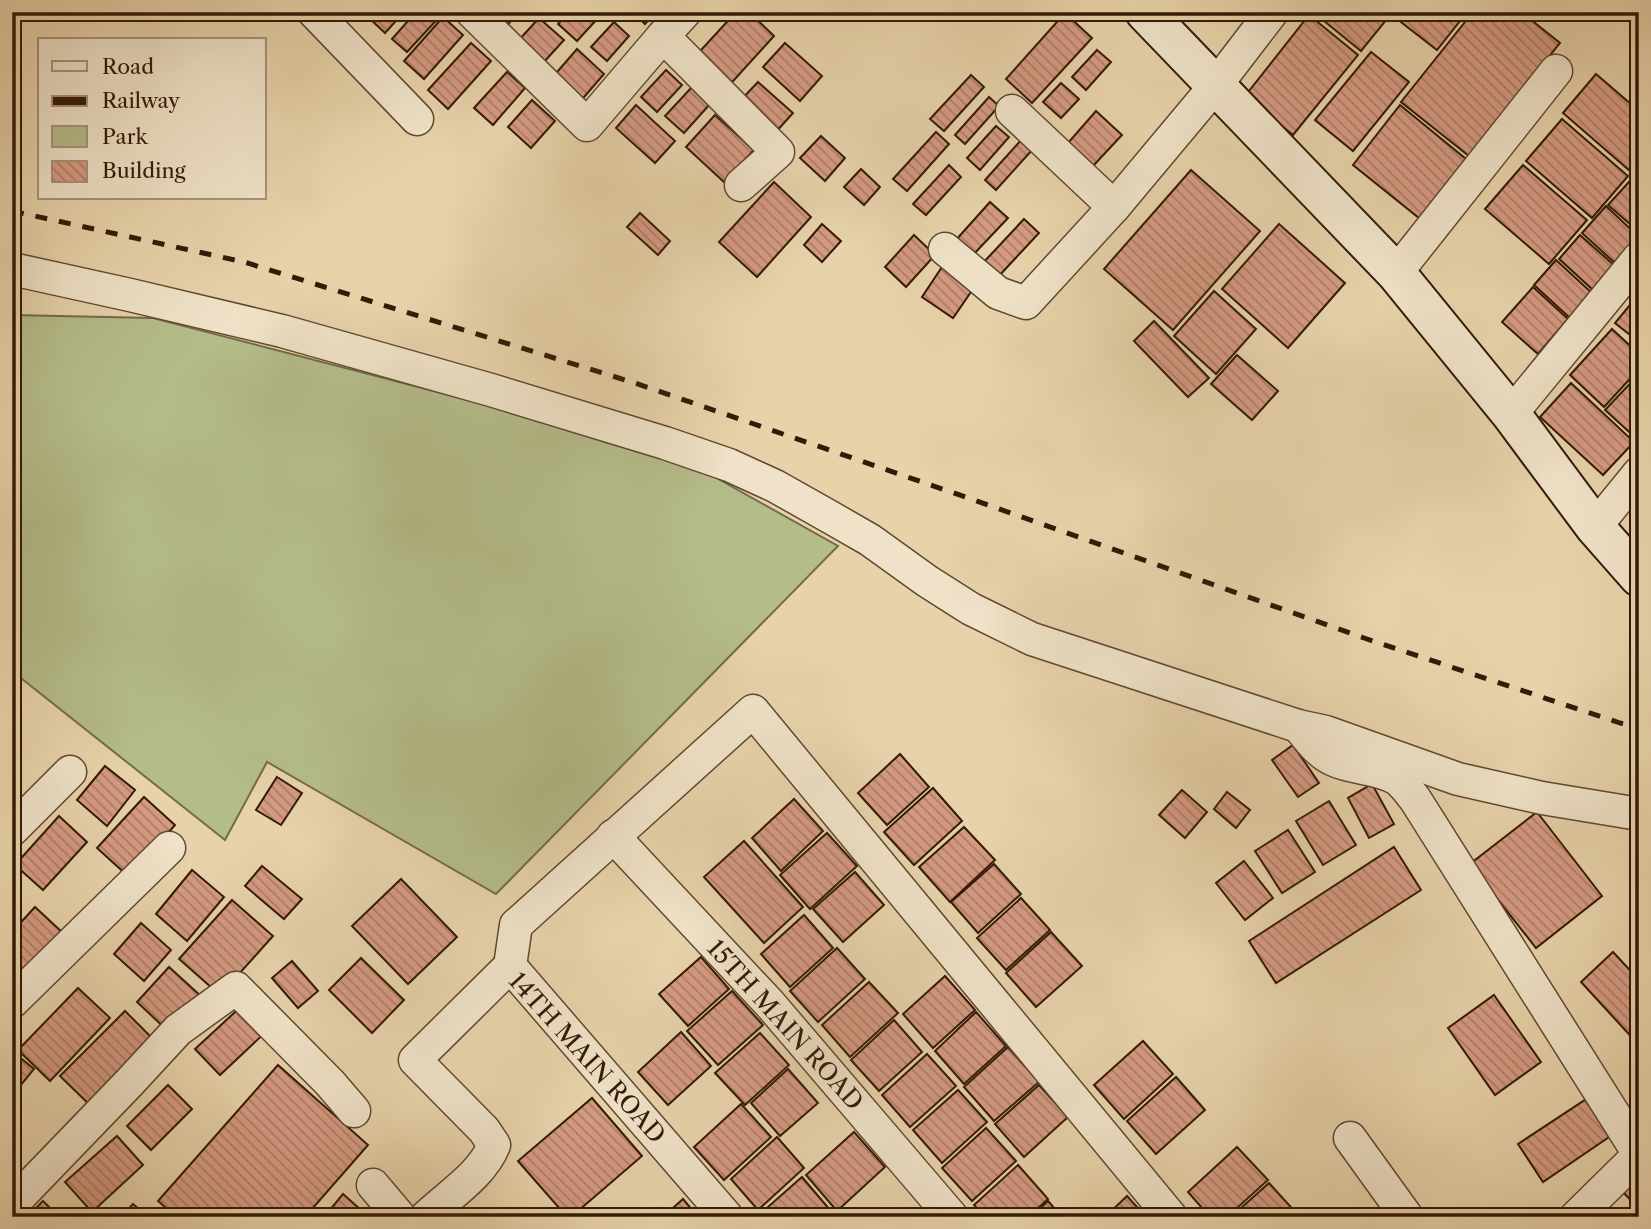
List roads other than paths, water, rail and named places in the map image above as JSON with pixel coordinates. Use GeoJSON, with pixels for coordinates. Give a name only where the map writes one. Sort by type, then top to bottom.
{"type":"FeatureCollection","features":[{"type":"Feature","properties":{"kind":"main road"},"geometry":{"type":"LineString","coordinates":[[1145,12],[1396,273],[1511,414],[1595,527],[1639,577]]}},
{"type":"Feature","properties":{"kind":"street"},"geometry":{"type":"LineString","coordinates":[[314,12],[417,120]]}},
{"type":"Feature","properties":{"kind":"street"},"geometry":{"type":"LineString","coordinates":[[472,12],[587,125],[685,12]]}},
{"type":"Feature","properties":{"kind":"street"},"geometry":{"type":"LineString","coordinates":[[945,249],[998,293],[1026,303],[1114,207],[1216,85],[1272,12]]}},
{"type":"Feature","properties":{"kind":"street"},"geometry":{"type":"LineString","coordinates":[[663,36],[778,152],[741,185]]}},
{"type":"Feature","properties":{"kind":"street"},"geometry":{"type":"LineString","coordinates":[[1396,273],[1556,71]]}},
{"type":"Feature","properties":{"kind":"street"},"geometry":{"type":"LineString","coordinates":[[1012,111],[1114,207]]}},
{"type":"Feature","properties":{"kind":"street"},"geometry":{"type":"LineString","coordinates":[[1511,414],[1639,258]]}},
{"type":"Feature","properties":{"kind":"street"},"geometry":{"type":"LineString","coordinates":[[12,269],[282,331],[665,443],[729,465],[775,486],[870,540],[971,609],[1032,639],[1298,726],[1326,732],[1458,779],[1639,814]]}},
{"type":"Feature","properties":{"kind":"street"},"geometry":{"type":"LineString","coordinates":[[1595,527],[1639,473]]}},
{"type":"Feature","properties":{"kind":"street"},"geometry":{"type":"LineString","coordinates":[[510,966],[516,925],[753,712],[1171,1217]]}},
{"type":"Feature","properties":{"kind":"street"},"geometry":{"type":"LineString","coordinates":[[1298,726],[1323,754],[1335,761],[1385,773],[1398,780],[1415,800],[1639,1154],[1576,1217]]}},
{"type":"Feature","properties":{"kind":"street"},"geometry":{"type":"LineString","coordinates":[[12,830],[70,772]]}},
{"type":"Feature","properties":{"kind":"street","name":"15TH MAIN ROAD"},"geometry":{"type":"LineString","coordinates":[[613,836],[770,1004],[952,1217]]}},
{"type":"Feature","properties":{"kind":"street"},"geometry":{"type":"LineString","coordinates":[[12,1002],[169,848]]}},
{"type":"Feature","properties":{"kind":"street","name":"14TH MAIN ROAD"},"geometry":{"type":"LineString","coordinates":[[421,1216],[475,1173],[489,1157],[494,1145],[484,1129],[415,1060],[510,966],[727,1217]]}},
{"type":"Feature","properties":{"kind":"street"},"geometry":{"type":"LineString","coordinates":[[15,1196],[130,1083],[178,1030],[236,988],[355,1111]]}},
{"type":"Feature","properties":{"kind":"street"},"geometry":{"type":"LineString","coordinates":[[1350,1138],[1407,1217]]}},
{"type":"Feature","properties":{"kind":"street"},"geometry":{"type":"LineString","coordinates":[[373,1185],[421,1216]]}},
{"type":"Feature","properties":{"kind":"railway"},"geometry":{"type":"LineString","coordinates":[[12,211],[244,262],[635,383],[1364,638],[1639,727]]}}]}
